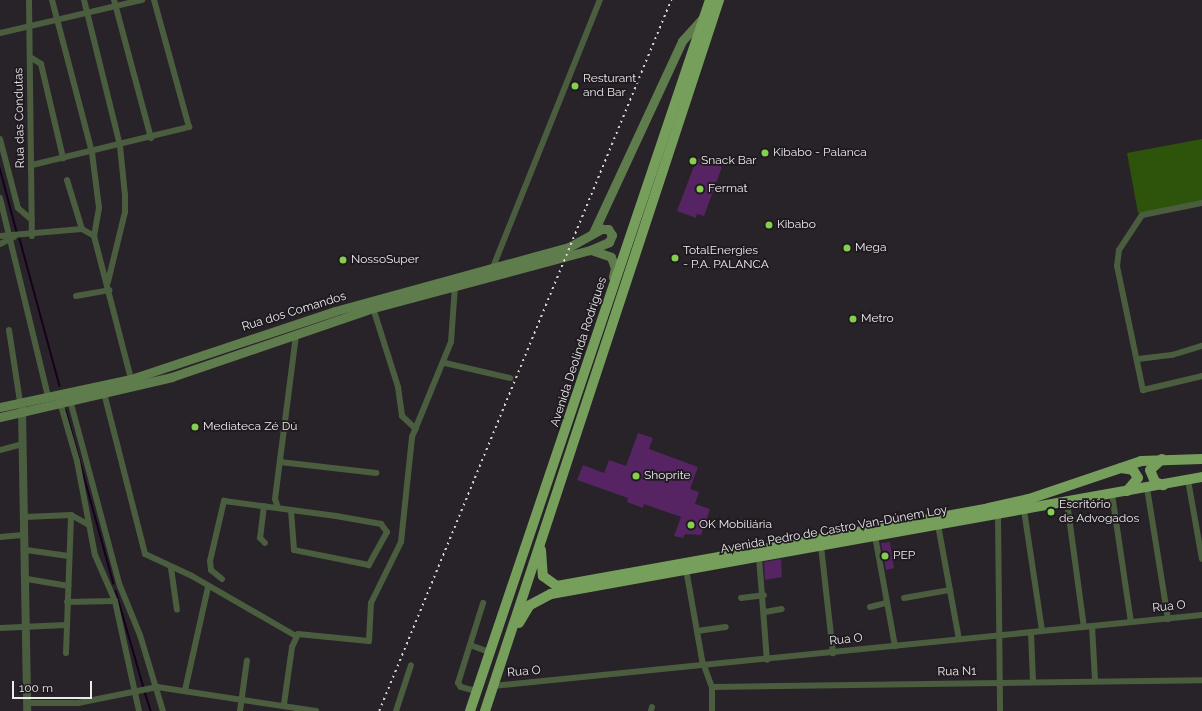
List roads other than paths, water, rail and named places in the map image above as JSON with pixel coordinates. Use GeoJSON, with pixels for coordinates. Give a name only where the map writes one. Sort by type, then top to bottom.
{"type":"FeatureCollection","features":[{"type":"Feature","properties":{"kind":"highway","name":"Avenida Deolinda Rodrigues"},"geometry":{"type":"LineString","coordinates":[[470,711],[710,0]]}},
{"type":"Feature","properties":{"kind":"highway","name":"Avenida Deolinda Rodrigues"},"geometry":{"type":"LineString","coordinates":[[485,711],[720,0]]}},
{"type":"Feature","properties":{"kind":"highway","name":"Avenida Pedro de Castro Van-Dúnem Loy"},"geometry":{"type":"LineString","coordinates":[[543,533],[542,571],[546,581],[557,586],[989,508],[1029,499],[1121,468],[1164,458],[1202,459]]}},
{"type":"Feature","properties":{"kind":"highway"},"geometry":{"type":"LineString","coordinates":[[1163,485],[1155,482],[1150,470],[1164,458]]}},
{"type":"Feature","properties":{"kind":"highway"},"geometry":{"type":"LineString","coordinates":[[1121,468],[1133,470],[1138,478],[1128,491]]}},
{"type":"Feature","properties":{"kind":"highway","name":"Avenida Pedro de Castro Van-Dúnem Loy"},"geometry":{"type":"LineString","coordinates":[[504,655],[526,609],[543,597],[686,569],[1024,510],[1202,477]]}},
{"type":"Feature","properties":{"kind":"main road"},"geometry":{"type":"LineString","coordinates":[[593,233],[682,41],[703,18]]}},
{"type":"Feature","properties":{"kind":"main road","name":"Rua dos Comandos"},"geometry":{"type":"LineString","coordinates":[[0,407],[21,406],[60,402],[172,377],[373,308],[590,250],[612,239],[608,229],[593,233],[573,246],[335,311],[131,379],[48,396],[21,406],[0,417]]}},
{"type":"Feature","properties":{"kind":"main road"},"geometry":{"type":"LineString","coordinates":[[590,250],[606,253],[614,262],[606,308]]}},
{"type":"Feature","properties":{"kind":"street","name":"Rua das Condutas"},"geometry":{"type":"LineString","coordinates":[[29,0],[32,236]]}},
{"type":"Feature","properties":{"kind":"street"},"geometry":{"type":"LineString","coordinates":[[52,0],[92,153],[99,208],[94,236],[108,282],[131,379]]}},
{"type":"Feature","properties":{"kind":"street"},"geometry":{"type":"LineString","coordinates":[[84,0],[120,146],[125,204],[108,282]]}},
{"type":"Feature","properties":{"kind":"street"},"geometry":{"type":"LineString","coordinates":[[114,0],[151,138]]}},
{"type":"Feature","properties":{"kind":"street"},"geometry":{"type":"LineString","coordinates":[[0,33],[29,29],[142,0]]}},
{"type":"Feature","properties":{"kind":"street"},"geometry":{"type":"LineString","coordinates":[[32,164],[92,153],[190,127],[154,0]]}},
{"type":"Feature","properties":{"kind":"street"},"geometry":{"type":"LineString","coordinates":[[493,267],[600,0]]}},
{"type":"Feature","properties":{"kind":"street"},"geometry":{"type":"LineString","coordinates":[[30,57],[41,64],[63,158]]}},
{"type":"Feature","properties":{"kind":"street"},"geometry":{"type":"LineString","coordinates":[[0,139],[1,152],[18,208],[32,220]]}},
{"type":"Feature","properties":{"kind":"street"},"geometry":{"type":"LineString","coordinates":[[67,180],[82,229]]}},
{"type":"Feature","properties":{"kind":"street"},"geometry":{"type":"LineString","coordinates":[[0,198],[12,237],[48,396]]}},
{"type":"Feature","properties":{"kind":"street"},"geometry":{"type":"LineString","coordinates":[[1202,203],[1144,213],[1119,250],[1118,272],[1144,391],[1202,376]]}},
{"type":"Feature","properties":{"kind":"street"},"geometry":{"type":"LineString","coordinates":[[0,236],[32,236],[82,229],[94,236]]}},
{"type":"Feature","properties":{"kind":"street"},"geometry":{"type":"LineString","coordinates":[[0,244],[12,237]]}},
{"type":"Feature","properties":{"kind":"street"},"geometry":{"type":"LineString","coordinates":[[296,636],[305,632],[369,641],[371,603],[401,542],[411,445],[416,429],[445,363],[454,329],[455,286]]}},
{"type":"Feature","properties":{"kind":"street"},"geometry":{"type":"LineString","coordinates":[[76,296],[110,290]]}},
{"type":"Feature","properties":{"kind":"street"},"geometry":{"type":"LineString","coordinates":[[373,308],[398,388],[402,416],[416,429]]}},
{"type":"Feature","properties":{"kind":"street"},"geometry":{"type":"LineString","coordinates":[[9,330],[21,406],[23,444],[27,579],[27,707],[78,703],[157,687],[284,704],[316,711]]}},
{"type":"Feature","properties":{"kind":"street"},"geometry":{"type":"LineString","coordinates":[[278,508],[275,499],[296,334]]}},
{"type":"Feature","properties":{"kind":"street"},"geometry":{"type":"LineString","coordinates":[[1138,359],[1172,355],[1202,346]]}},
{"type":"Feature","properties":{"kind":"street"},"geometry":{"type":"LineString","coordinates":[[445,363],[510,378]]}},
{"type":"Feature","properties":{"kind":"street"},"geometry":{"type":"LineString","coordinates":[[104,393],[143,552],[296,636]]}},
{"type":"Feature","properties":{"kind":"street"},"geometry":{"type":"LineString","coordinates":[[70,400],[115,587],[157,687],[163,711]]}},
{"type":"Feature","properties":{"kind":"street"},"geometry":{"type":"LineString","coordinates":[[60,402],[98,565],[115,587],[115,601],[139,691],[139,711]]}},
{"type":"Feature","properties":{"kind":"street"},"geometry":{"type":"LineString","coordinates":[[0,450],[23,444]]}},
{"type":"Feature","properties":{"kind":"street"},"geometry":{"type":"LineString","coordinates":[[280,462],[376,474]]}},
{"type":"Feature","properties":{"kind":"street"},"geometry":{"type":"LineString","coordinates":[[1188,480],[1202,558]]}},
{"type":"Feature","properties":{"kind":"street"},"geometry":{"type":"LineString","coordinates":[[1146,488],[1168,619]]}},
{"type":"Feature","properties":{"kind":"street"},"geometry":{"type":"LineString","coordinates":[[1112,494],[1130,622]]}},
{"type":"Feature","properties":{"kind":"street"},"geometry":{"type":"LineString","coordinates":[[265,543],[260,538],[267,507],[275,499]]}},
{"type":"Feature","properties":{"kind":"street"},"geometry":{"type":"LineString","coordinates":[[222,579],[211,570],[210,561],[222,502],[278,508],[381,524],[387,532],[369,565],[294,550],[290,510]]}},
{"type":"Feature","properties":{"kind":"street"},"geometry":{"type":"LineString","coordinates":[[1068,502],[1084,627]]}},
{"type":"Feature","properties":{"kind":"street"},"geometry":{"type":"LineString","coordinates":[[1024,510],[1042,631]]}},
{"type":"Feature","properties":{"kind":"street"},"geometry":{"type":"LineString","coordinates":[[998,514],[1000,711]]}},
{"type":"Feature","properties":{"kind":"street"},"geometry":{"type":"LineString","coordinates":[[25,517],[71,515],[83,519],[91,530]]}},
{"type":"Feature","properties":{"kind":"street"},"geometry":{"type":"LineString","coordinates":[[66,654],[71,515]]}},
{"type":"Feature","properties":{"kind":"street"},"geometry":{"type":"LineString","coordinates":[[938,525],[959,639]]}},
{"type":"Feature","properties":{"kind":"street"},"geometry":{"type":"LineString","coordinates":[[0,537],[26,535]]}},
{"type":"Feature","properties":{"kind":"street"},"geometry":{"type":"LineString","coordinates":[[875,536],[895,646]]}},
{"type":"Feature","properties":{"kind":"street"},"geometry":{"type":"LineString","coordinates":[[821,546],[832,653]]}},
{"type":"Feature","properties":{"kind":"street"},"geometry":{"type":"LineString","coordinates":[[26,550],[69,556]]}},
{"type":"Feature","properties":{"kind":"street"},"geometry":{"type":"LineString","coordinates":[[759,557],[764,595],[767,660]]}},
{"type":"Feature","properties":{"kind":"street"},"geometry":{"type":"LineString","coordinates":[[171,568],[178,610]]}},
{"type":"Feature","properties":{"kind":"street"},"geometry":{"type":"LineString","coordinates":[[686,569],[697,631],[705,666],[712,687],[712,711]]}},
{"type":"Feature","properties":{"kind":"street"},"geometry":{"type":"LineString","coordinates":[[27,579],[68,586]]}},
{"type":"Feature","properties":{"kind":"street"},"geometry":{"type":"LineString","coordinates":[[185,690],[208,587]]}},
{"type":"Feature","properties":{"kind":"street"},"geometry":{"type":"LineString","coordinates":[[904,598],[950,590]]}},
{"type":"Feature","properties":{"kind":"street"},"geometry":{"type":"LineString","coordinates":[[741,598],[764,595]]}},
{"type":"Feature","properties":{"kind":"street"},"geometry":{"type":"LineString","coordinates":[[67,602],[115,601]]}},
{"type":"Feature","properties":{"kind":"street"},"geometry":{"type":"LineString","coordinates":[[476,691],[461,687],[458,682],[482,603]]}},
{"type":"Feature","properties":{"kind":"street"},"geometry":{"type":"LineString","coordinates":[[870,607],[886,603]]}},
{"type":"Feature","properties":{"kind":"street"},"geometry":{"type":"LineString","coordinates":[[765,612],[782,609]]}},
{"type":"Feature","properties":{"kind":"street","name":"Rua O"},"geometry":{"type":"LineString","coordinates":[[493,686],[767,660],[1202,615]]}},
{"type":"Feature","properties":{"kind":"street"},"geometry":{"type":"LineString","coordinates":[[0,628],[27,628],[66,625]]}},
{"type":"Feature","properties":{"kind":"street"},"geometry":{"type":"LineString","coordinates":[[1092,626],[1095,680]]}},
{"type":"Feature","properties":{"kind":"street"},"geometry":{"type":"LineString","coordinates":[[697,631],[726,627]]}},
{"type":"Feature","properties":{"kind":"street"},"geometry":{"type":"LineString","coordinates":[[1032,633],[1033,681]]}},
{"type":"Feature","properties":{"kind":"street"},"geometry":{"type":"LineString","coordinates":[[284,704],[296,636]]}},
{"type":"Feature","properties":{"kind":"street"},"geometry":{"type":"LineString","coordinates":[[470,645],[489,652]]}},
{"type":"Feature","properties":{"kind":"street"},"geometry":{"type":"LineString","coordinates":[[240,711],[243,699],[247,660]]}},
{"type":"Feature","properties":{"kind":"street"},"geometry":{"type":"LineString","coordinates":[[396,711],[411,665]]}},
{"type":"Feature","properties":{"kind":"street","name":"Rua N1"},"geometry":{"type":"LineString","coordinates":[[712,687],[1000,683],[1095,680],[1202,680]]}},
{"type":"Feature","properties":{"kind":"waterway"},"geometry":{"type":"LineString","coordinates":[[0,168],[17,232]]}},
{"type":"Feature","properties":{"kind":"waterway"},"geometry":{"type":"LineString","coordinates":[[20,239],[60,386]]}},
{"type":"Feature","properties":{"kind":"waterway"},"geometry":{"type":"LineString","coordinates":[[66,410],[114,584]]}},
{"type":"Feature","properties":{"kind":"waterway"},"geometry":{"type":"LineString","coordinates":[[116,591],[144,688]]}},
{"type":"Feature","properties":{"kind":"waterway"},"geometry":{"type":"LineString","coordinates":[[145,692],[151,711]]}},
{"type":"Feature","properties":{"kind":"railway"},"geometry":{"type":"LineString","coordinates":[[379,711],[671,0]]}},
{"type":"Feature","properties":{"kind":"place","name":"Resturant and Bar"},"geometry":{"type":"Point","coordinates":[575,86]}},
{"type":"Feature","properties":{"kind":"place","name":"Kibabo - Palanca"},"geometry":{"type":"Point","coordinates":[765,153]}},
{"type":"Feature","properties":{"kind":"place","name":"Snack Bar"},"geometry":{"type":"Point","coordinates":[693,161]}},
{"type":"Feature","properties":{"kind":"place","name":"Fermat"},"geometry":{"type":"Point","coordinates":[700,189]}},
{"type":"Feature","properties":{"kind":"place","name":"Kibabo"},"geometry":{"type":"Point","coordinates":[769,225]}},
{"type":"Feature","properties":{"kind":"place","name":"Mega"},"geometry":{"type":"Point","coordinates":[847,248]}},
{"type":"Feature","properties":{"kind":"place","name":"TotalEnergies - P.A. PALANCA"},"geometry":{"type":"Point","coordinates":[675,258]}},
{"type":"Feature","properties":{"kind":"place","name":"NossoSuper"},"geometry":{"type":"Point","coordinates":[343,260]}},
{"type":"Feature","properties":{"kind":"place","name":"Metro"},"geometry":{"type":"Point","coordinates":[853,319]}},
{"type":"Feature","properties":{"kind":"place","name":"Mediateca Zé Dú"},"geometry":{"type":"Point","coordinates":[195,427]}},
{"type":"Feature","properties":{"kind":"place","name":"Shoprite"},"geometry":{"type":"Point","coordinates":[636,476]}},
{"type":"Feature","properties":{"kind":"place","name":"Escritório de Advogados"},"geometry":{"type":"Point","coordinates":[1051,512]}},
{"type":"Feature","properties":{"kind":"place","name":"OK Mobiliária"},"geometry":{"type":"Point","coordinates":[691,525]}},
{"type":"Feature","properties":{"kind":"place","name":"PEP"},"geometry":{"type":"Point","coordinates":[885,556]}}]}
